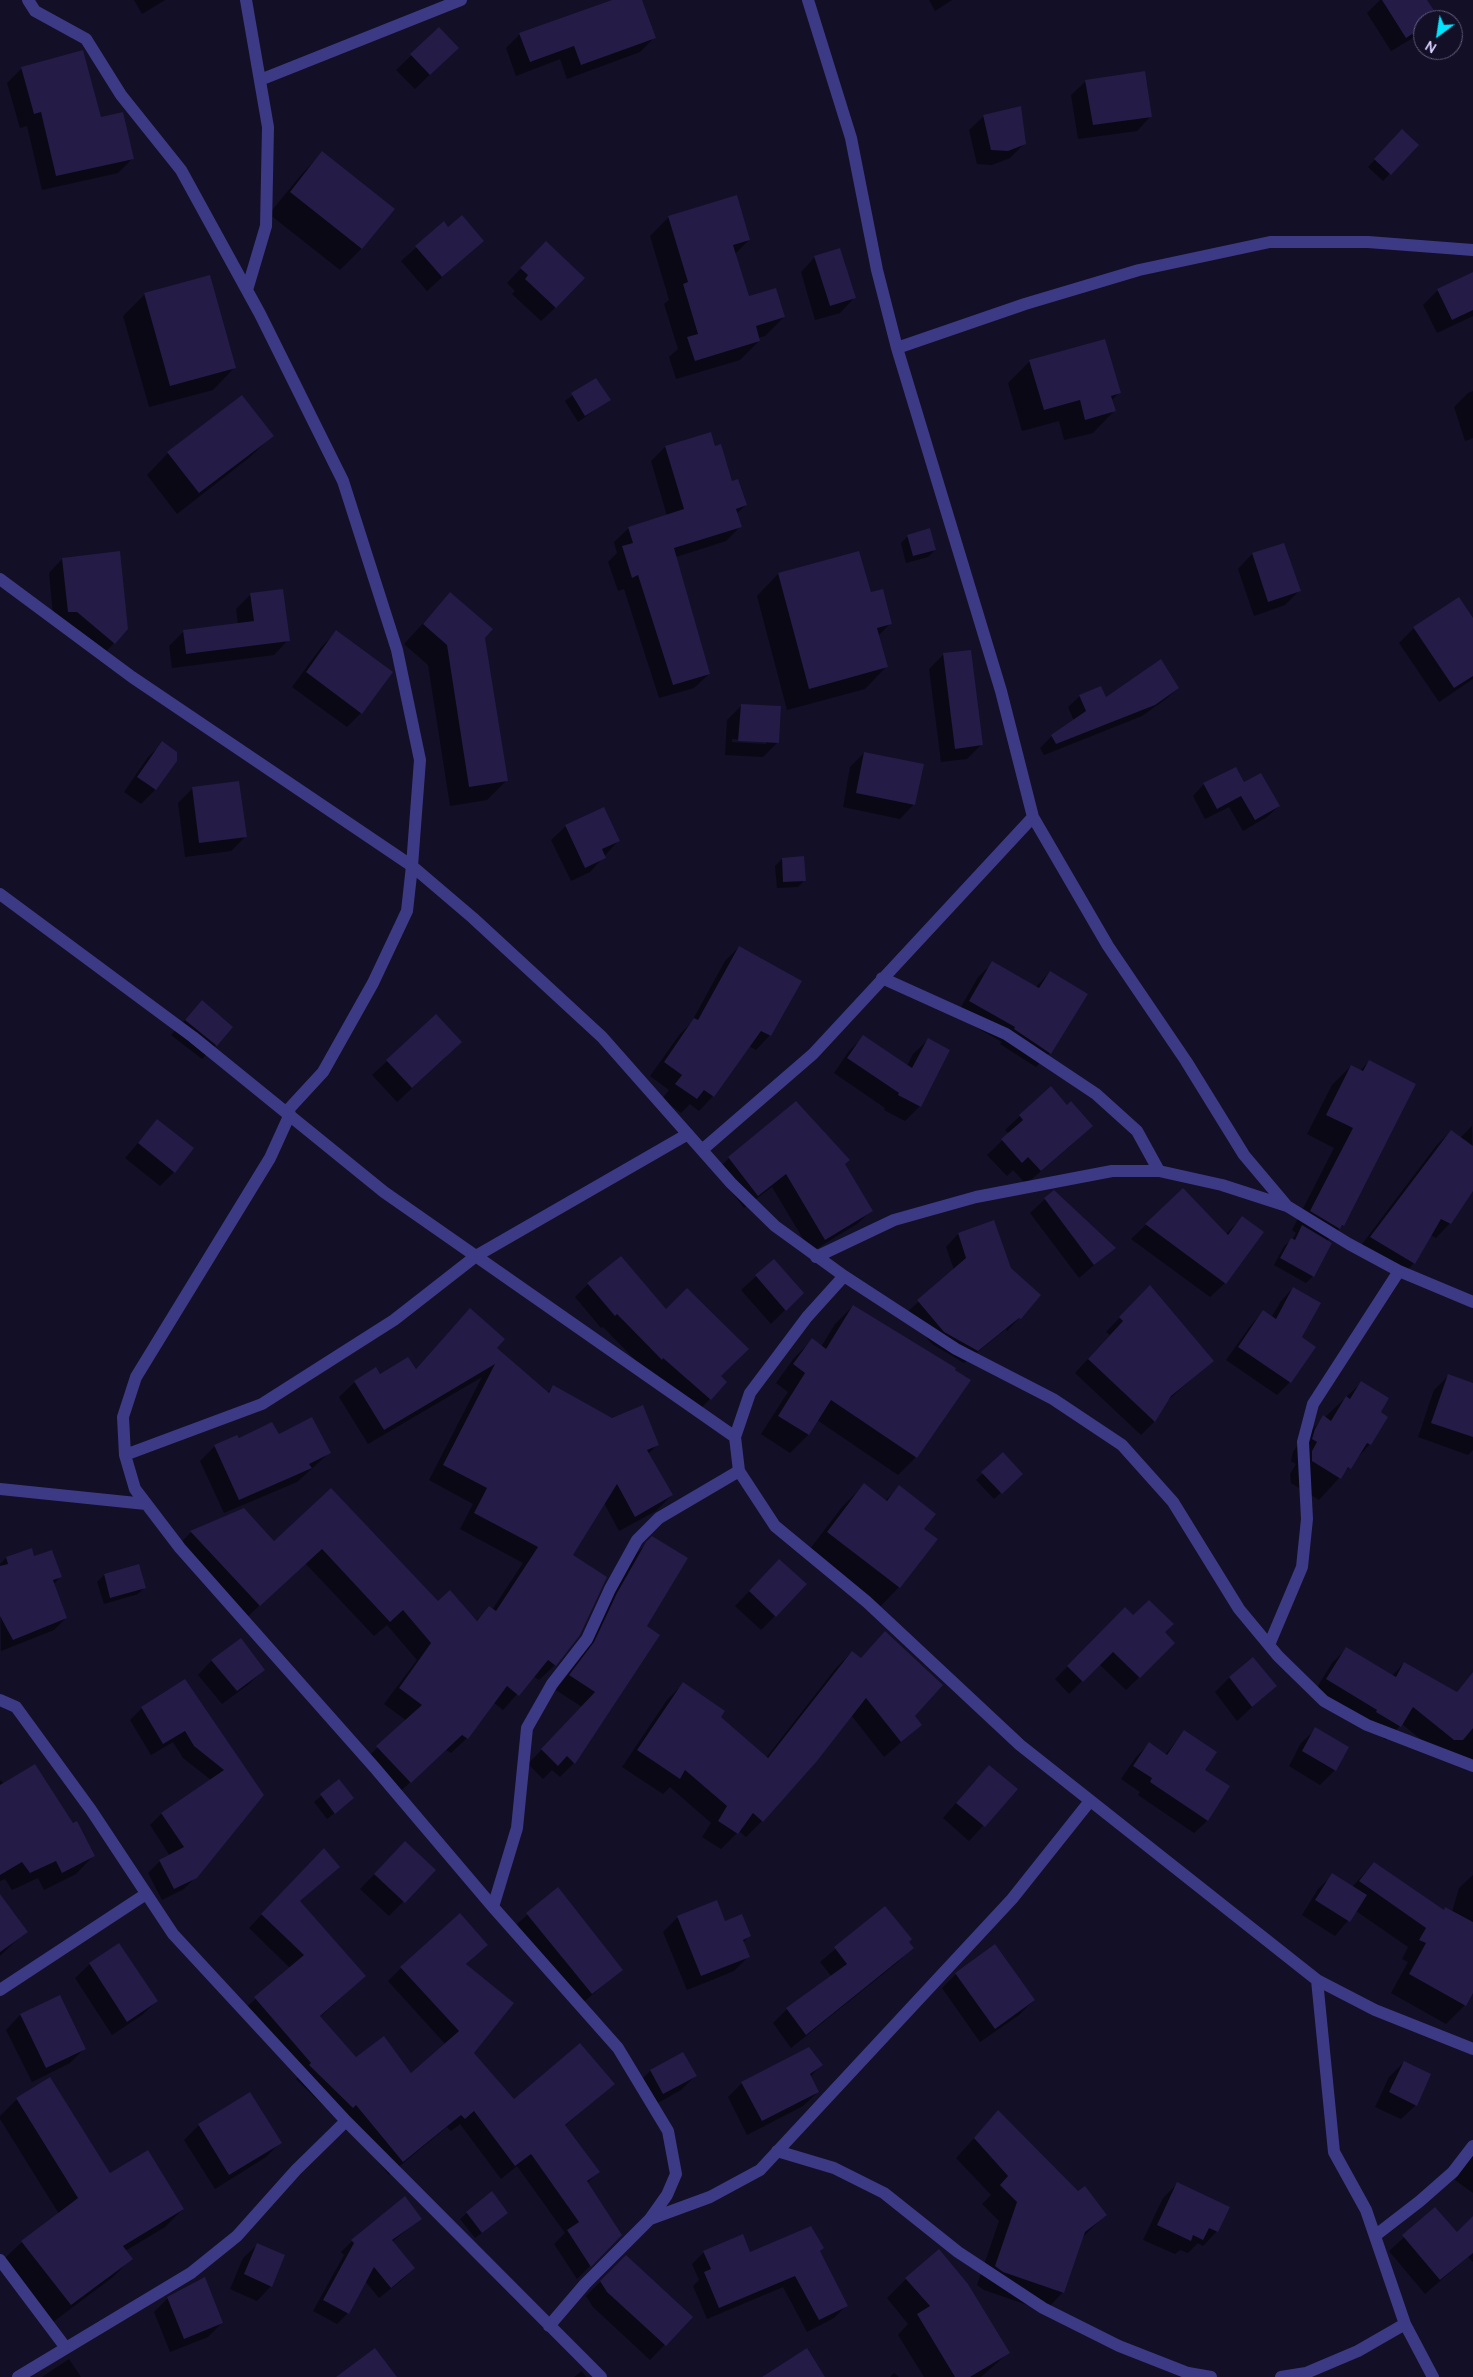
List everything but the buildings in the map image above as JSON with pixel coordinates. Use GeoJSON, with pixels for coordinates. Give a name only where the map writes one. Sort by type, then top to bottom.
{"type":"FeatureCollection","features":[{"type":"Feature","properties":{"kind":"street"},"geometry":{"type":"LineString","coordinates":[[28,0],[35,11],[86,39],[121,95],[181,170],[247,290],[342,481],[397,650],[420,760],[407,911],[373,983],[323,1072],[288,1113],[270,1158],[136,1377],[123,1417],[124,1456],[135,1489],[180,1548],[375,1768],[493,1907],[618,2048],[668,2131],[676,2174],[667,2196],[650,2219],[585,2284],[549,2326]]}},
{"type":"Feature","properties":{"kind":"street"},"geometry":{"type":"LineString","coordinates":[[246,0],[268,127],[266,226],[247,290]]}},
{"type":"Feature","properties":{"kind":"street"},"geometry":{"type":"LineString","coordinates":[[260,80],[461,0]]}},
{"type":"Feature","properties":{"kind":"street"},"geometry":{"type":"LineString","coordinates":[[808,0],[851,138],[877,270],[897,348],[1001,691],[1033,817],[1108,946],[1186,1061],[1244,1155],[1287,1206]]}},
{"type":"Feature","properties":{"kind":"street"},"geometry":{"type":"LineString","coordinates":[[897,348],[1025,304],[1139,270],[1270,242],[1368,242],[1473,250]]}},
{"type":"Feature","properties":{"kind":"street"},"geometry":{"type":"LineString","coordinates":[[0,579],[132,677],[412,866],[473,918],[602,1037],[702,1150],[774,1226],[844,1276],[956,1348],[1052,1399],[1122,1445],[1174,1502],[1240,1609],[1270,1645],[1324,1701],[1367,1725],[1473,1766]]}},
{"type":"Feature","properties":{"kind":"street"},"geometry":{"type":"LineString","coordinates":[[702,1150],[813,1054],[1033,817]]}},
{"type":"Feature","properties":{"kind":"street"},"geometry":{"type":"LineString","coordinates":[[0,894],[193,1037],[384,1192],[735,1436]]}},
{"type":"Feature","properties":{"kind":"street"},"geometry":{"type":"LineString","coordinates":[[882,978],[1006,1034],[1096,1094],[1137,1131],[1159,1171]]}},
{"type":"Feature","properties":{"kind":"street"},"geometry":{"type":"LineString","coordinates":[[124,1456],[262,1404],[394,1320],[476,1256],[688,1134]]}},
{"type":"Feature","properties":{"kind":"street"},"geometry":{"type":"LineString","coordinates":[[816,1257],[894,1220],[976,1197],[1112,1172],[1159,1171],[1222,1185],[1287,1206],[1349,1244],[1400,1271],[1473,1302]]}},
{"type":"Feature","properties":{"kind":"street"},"geometry":{"type":"LineString","coordinates":[[1270,1645],[1302,1567],[1307,1519],[1303,1442],[1312,1404],[1400,1271]]}},
{"type":"Feature","properties":{"kind":"street"},"geometry":{"type":"LineString","coordinates":[[844,1276],[806,1317],[750,1393],[735,1436],[738,1471],[775,1526],[867,1602],[1020,1745],[1317,1980],[1375,2010],[1473,2049]]}},
{"type":"Feature","properties":{"kind":"street"},"geometry":{"type":"LineString","coordinates":[[493,1907],[517,1828],[528,1728],[552,1684],[587,1639],[610,1588],[637,1540],[659,1518],[738,1471]]}},
{"type":"Feature","properties":{"kind":"street"},"geometry":{"type":"LineString","coordinates":[[0,1489],[146,1504]]}},
{"type":"Feature","properties":{"kind":"street"},"geometry":{"type":"LineString","coordinates":[[0,1700],[16,1707],[91,1810],[172,1934],[346,2121],[600,2377]]}},
{"type":"Feature","properties":{"kind":"street"},"geometry":{"type":"LineString","coordinates":[[650,2219],[710,2197],[760,2170],[1012,1899],[1090,1801]]}},
{"type":"Feature","properties":{"kind":"street"},"geometry":{"type":"LineString","coordinates":[[0,1990],[146,1894]]}},
{"type":"Feature","properties":{"kind":"street"},"geometry":{"type":"LineString","coordinates":[[1317,1980],[1334,2152],[1366,2210],[1405,2324],[1433,2377]]}},
{"type":"Feature","properties":{"kind":"street"},"geometry":{"type":"LineString","coordinates":[[18,2377],[191,2272],[237,2236],[296,2170],[346,2121]]}},
{"type":"Feature","properties":{"kind":"street"},"geometry":{"type":"LineString","coordinates":[[1376,2235],[1420,2201],[1453,2172],[1473,2146]]}},
{"type":"Feature","properties":{"kind":"street"},"geometry":{"type":"LineString","coordinates":[[777,2151],[834,2168],[884,2193],[958,2252],[1052,2312],[1119,2346],[1188,2373],[1211,2377]]}},
{"type":"Feature","properties":{"kind":"street"},"geometry":{"type":"LineString","coordinates":[[0,2260],[66,2348]]}},
{"type":"Feature","properties":{"kind":"street"},"geometry":{"type":"LineString","coordinates":[[1281,2377],[1306,2373],[1358,2351],[1405,2324]]}}]}
